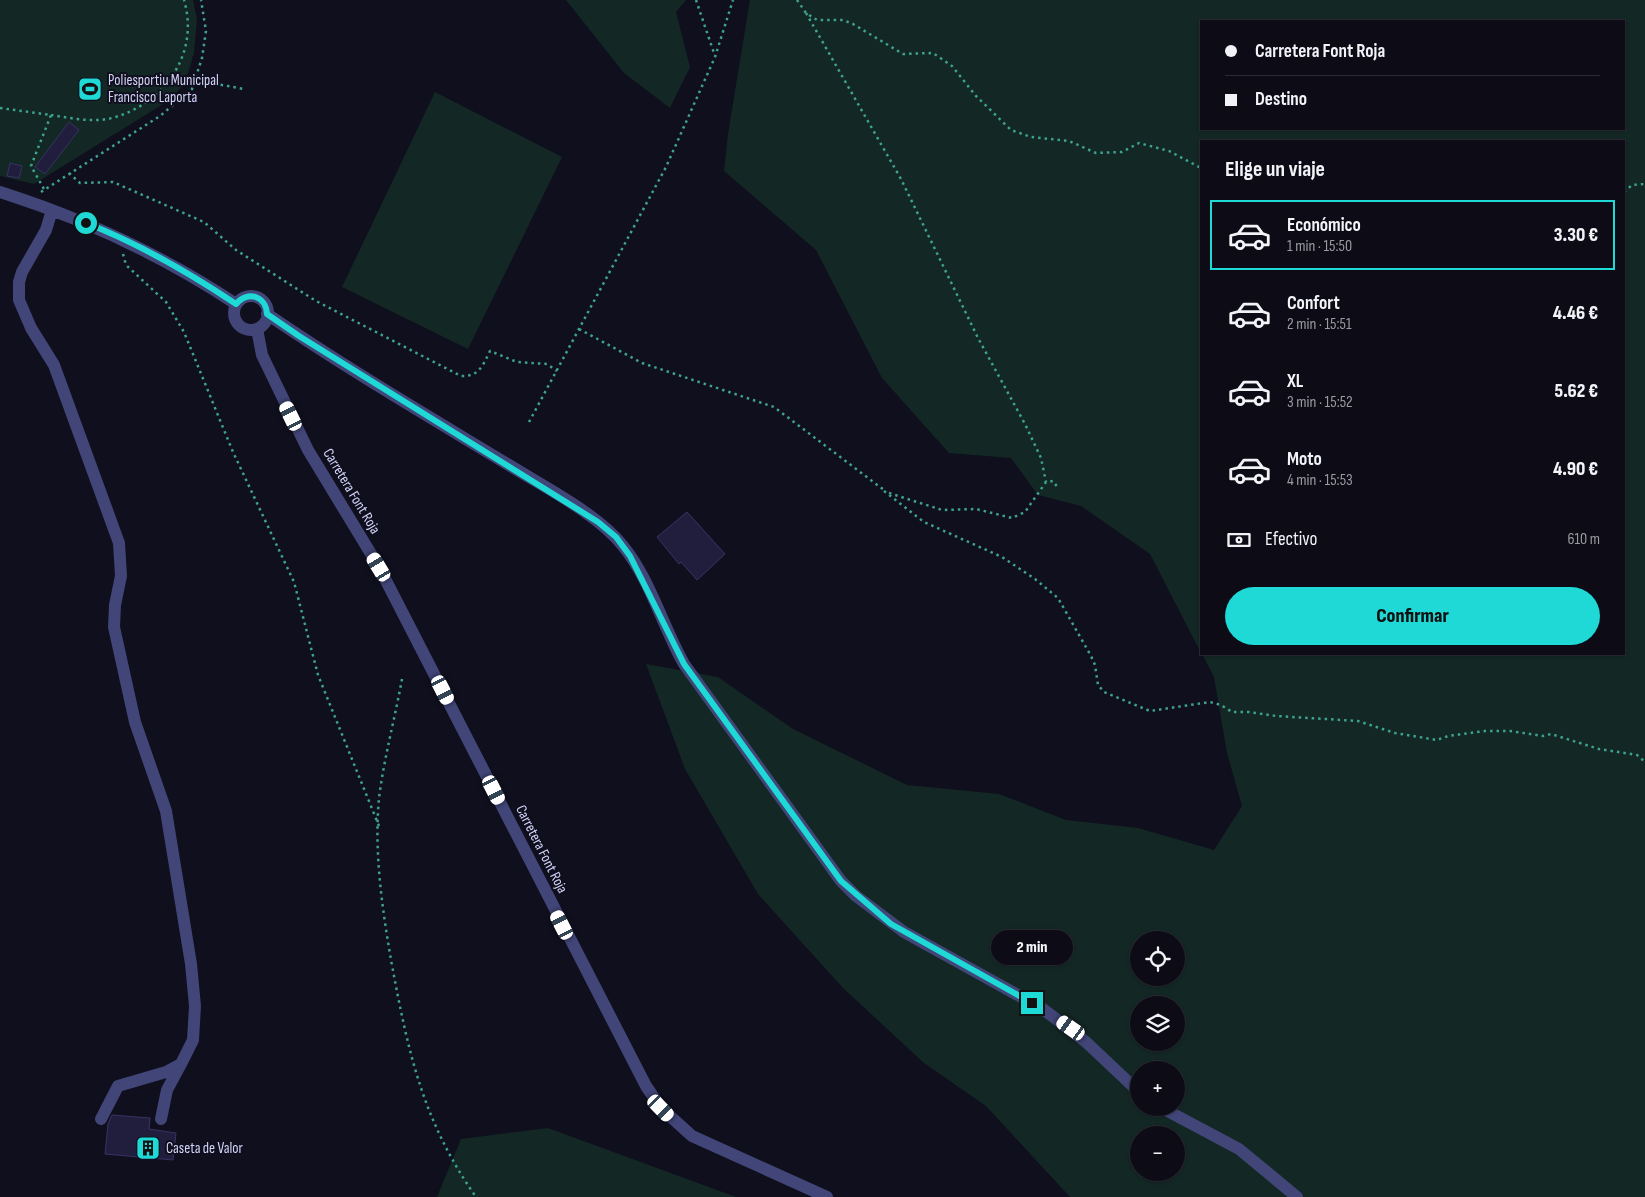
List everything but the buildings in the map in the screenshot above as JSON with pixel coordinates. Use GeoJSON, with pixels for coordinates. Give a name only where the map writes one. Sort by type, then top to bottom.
{"type":"FeatureCollection","features":[{"type":"Feature","properties":{"kind":"street"},"geometry":{"type":"LineString","coordinates":[[0,192],[114,234],[179,267],[236,304]]}},
{"type":"Feature","properties":{"kind":"street"},"geometry":{"type":"LineString","coordinates":[[52,210],[46,230],[22,272],[19,300],[28,321],[54,365],[118,542],[121,576],[115,605],[114,627],[135,722],[166,811],[191,964],[195,1019],[193,1040],[167,1090],[161,1119]]}},
{"type":"Feature","properties":{"kind":"street"},"geometry":{"type":"LineString","coordinates":[[245,297],[256,297],[265,304],[267,314],[264,323],[257,328],[246,329],[238,324],[234,314],[236,304],[245,297]]}},
{"type":"Feature","properties":{"kind":"street"},"geometry":{"type":"LineString","coordinates":[[267,314],[543,486],[598,522],[616,537],[636,567],[666,632],[684,664],[841,881],[891,924],[1043,1009],[1071,1028],[1130,1084]]}},
{"type":"Feature","properties":{"kind":"street","name":"Carretera Font Roja"},"geometry":{"type":"LineString","coordinates":[[257,328],[262,355],[308,450],[379,567],[646,1086],[661,1108],[692,1136],[827,1197]]}},
{"type":"Feature","properties":{"kind":"street"},"geometry":{"type":"LineString","coordinates":[[101,1119],[118,1086],[161,1074],[181,1064]]}},
{"type":"Feature","properties":{"kind":"street"},"geometry":{"type":"LineString","coordinates":[[1177,1116],[1239,1149],[1297,1197]]}},
{"type":"Feature","properties":{"kind":"path"},"geometry":{"type":"LineString","coordinates":[[0,108],[92,121],[112,118],[126,113],[154,96],[178,68],[187,44],[188,27],[184,0]]}},
{"type":"Feature","properties":{"kind":"path"},"geometry":{"type":"LineString","coordinates":[[27,201],[160,116],[192,89],[202,58],[206,31],[201,0]]}},
{"type":"Feature","properties":{"kind":"path"},"geometry":{"type":"LineString","coordinates":[[696,0],[716,57]]}},
{"type":"Feature","properties":{"kind":"path"},"geometry":{"type":"LineString","coordinates":[[529,422],[666,167],[693,103],[716,57],[733,0]]}},
{"type":"Feature","properties":{"kind":"path"},"geometry":{"type":"LineString","coordinates":[[797,0],[901,180],[978,338],[1025,424],[1041,458],[1046,482],[1025,512],[1012,518],[976,510],[942,510],[884,491]]}},
{"type":"Feature","properties":{"kind":"path"},"geometry":{"type":"LineString","coordinates":[[806,13],[817,20],[843,20],[853,24],[903,54],[933,53],[952,66],[976,96],[1011,130],[1031,137],[1069,141],[1096,152],[1122,152],[1139,143],[1169,151],[1200,167]]}},
{"type":"Feature","properties":{"kind":"path"},"geometry":{"type":"LineString","coordinates":[[195,80],[244,89]]}},
{"type":"Feature","properties":{"kind":"path"},"geometry":{"type":"LineString","coordinates":[[44,189],[31,166],[51,115]]}},
{"type":"Feature","properties":{"kind":"path"},"geometry":{"type":"LineString","coordinates":[[69,173],[80,183],[113,182],[204,222],[236,250],[316,301],[461,376],[471,376],[481,370],[490,350],[517,362],[547,364],[557,371]]}},
{"type":"Feature","properties":{"kind":"path"},"geometry":{"type":"LineString","coordinates":[[1625,191],[1632,184],[1645,184]]}},
{"type":"Feature","properties":{"kind":"path"},"geometry":{"type":"LineString","coordinates":[[114,234],[126,265],[166,302],[184,332],[233,452],[294,582],[318,675],[379,826]]}},
{"type":"Feature","properties":{"kind":"path"},"geometry":{"type":"LineString","coordinates":[[580,329],[642,363],[774,407],[924,522],[1002,556],[1058,598],[1095,665],[1098,685],[1104,692],[1150,711],[1210,702],[1221,704],[1232,712],[1358,721],[1394,733],[1437,740],[1448,736],[1485,731],[1510,731],[1543,736],[1551,734],[1599,749],[1637,755],[1645,762]]}},
{"type":"Feature","properties":{"kind":"path"},"geometry":{"type":"LineString","coordinates":[[1046,482],[1053,481],[1058,488]]}},
{"type":"Feature","properties":{"kind":"path"},"geometry":{"type":"LineString","coordinates":[[402,679],[379,798],[378,872],[388,942],[406,1041],[418,1085],[437,1132],[476,1197]]}},
{"type":"Feature","properties":{"kind":"green space","name":"Poliesportiu Municipal Francisco Laporta"},"geometry":{"type":"Polygon","coordinates":[[[0,0],[193,0],[197,19],[194,53],[185,83],[160,106],[34,184],[0,176],[0,0]]]}},
{"type":"Feature","properties":{"kind":"green space"},"geometry":{"type":"Polygon","coordinates":[[[566,0],[686,0],[676,12],[690,67],[670,108],[624,73],[566,0]]]}},
{"type":"Feature","properties":{"kind":"green space"},"geometry":{"type":"Polygon","coordinates":[[[750,0],[1645,0],[1645,1197],[1070,1197],[986,1106],[924,1063],[843,988],[758,894],[685,769],[646,664],[718,677],[793,729],[907,785],[999,794],[1066,820],[1138,828],[1214,850],[1242,806],[1227,753],[1214,677],[1203,655],[1625,655],[1625,140],[1200,140],[1200,651],[1150,554],[1081,506],[1038,495],[1011,458],[949,453],[882,378],[816,250],[724,171],[728,134],[750,0]]]}},
{"type":"Feature","properties":{"kind":"green space"},"geometry":{"type":"Polygon","coordinates":[[[435,92],[562,157],[468,349],[342,287],[435,92]]]}},
{"type":"Feature","properties":{"kind":"green space"},"geometry":{"type":"Polygon","coordinates":[[[548,1128],[736,1197],[437,1197],[461,1139],[548,1128]]]}},
{"type":"Feature","properties":{"kind":"place","name":"Poliesportiu Municipal Francisco Laporta"},"geometry":{"type":"Point","coordinates":[90,89]}},
{"type":"Feature","properties":{"kind":"place","name":"Caseta de Valor"},"geometry":{"type":"Point","coordinates":[148,1148]}},
{"type":"Feature","properties":{"kind":"route"},"geometry":{"type":"LineString","coordinates":[[86,223],[114,234],[159,256],[210,285],[236,304],[245,297],[250,296],[261,299],[265,304],[267,314],[299,336],[543,486],[598,522],[616,537],[630,556],[644,582],[666,632],[684,664],[841,881],[874,912],[891,924],[1032,1003]]}}]}
